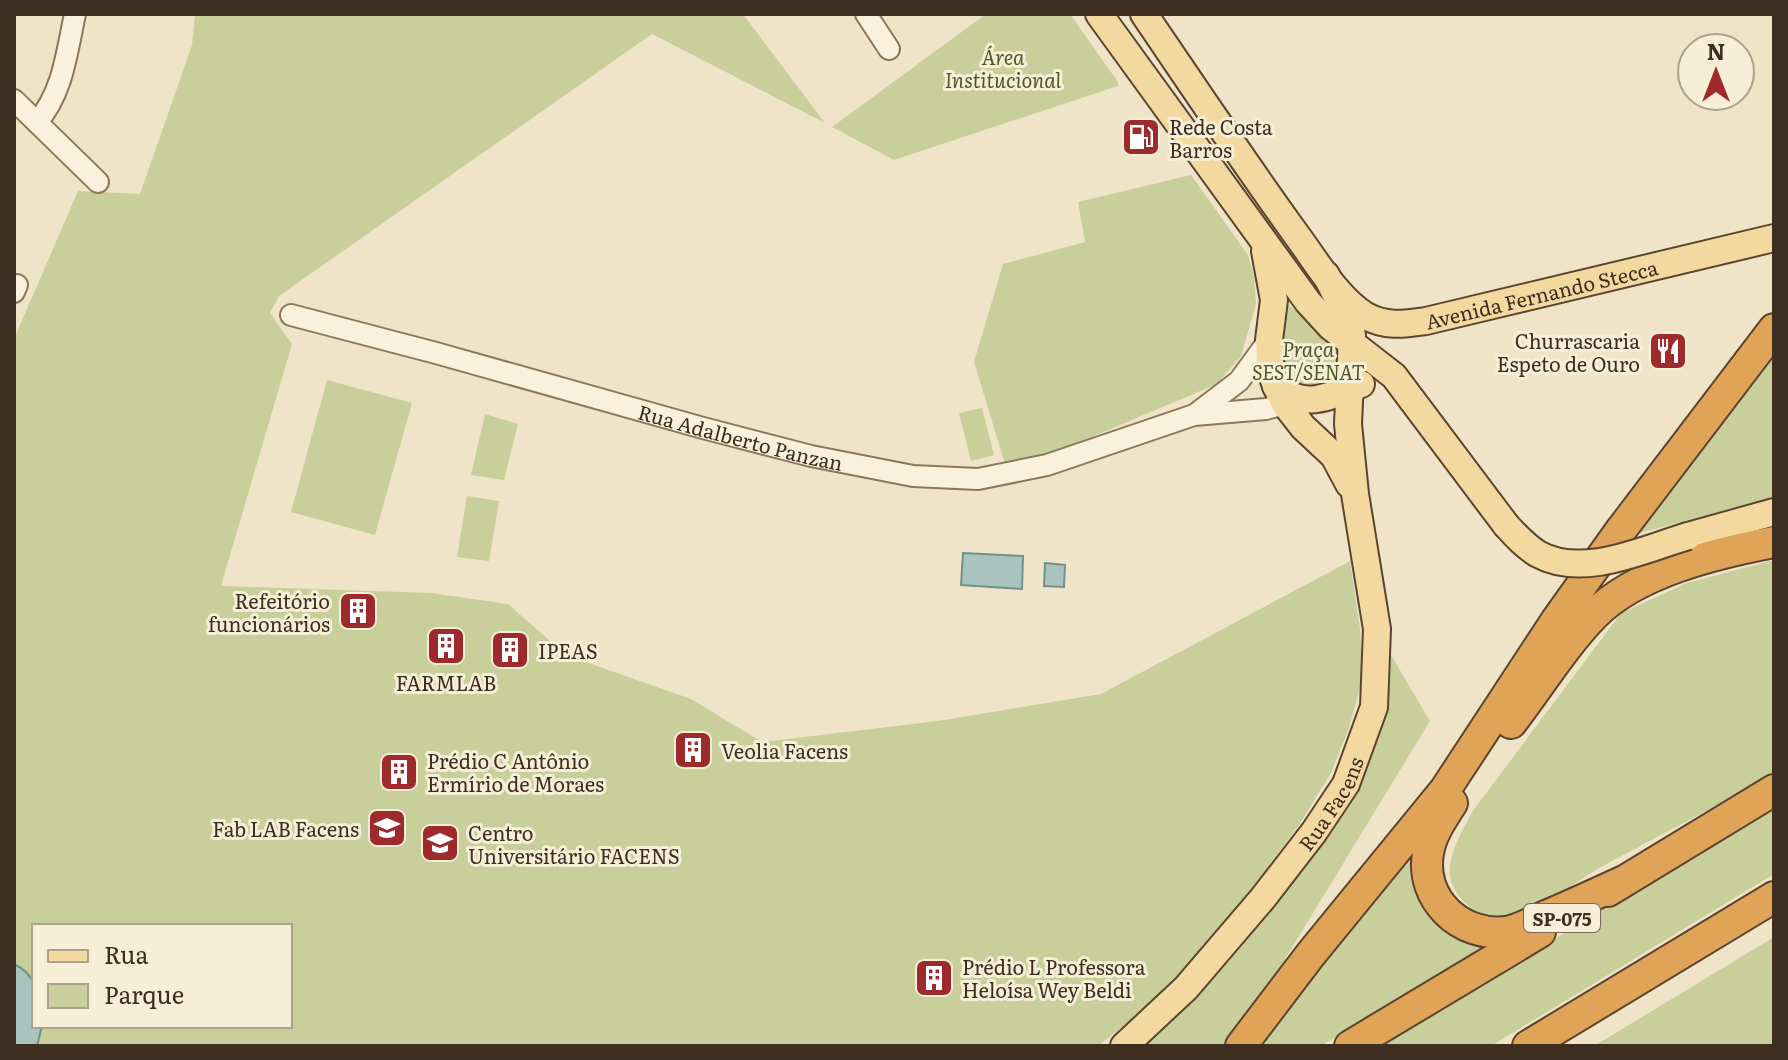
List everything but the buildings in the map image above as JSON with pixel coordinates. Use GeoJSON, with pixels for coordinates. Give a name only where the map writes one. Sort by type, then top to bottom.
{"type":"FeatureCollection","features":[{"type":"Feature","properties":{"kind":"highway"},"geometry":{"type":"LineString","coordinates":[[1241,1046],[1311,954],[1445,790],[1566,608],[1774,329]]}},
{"type":"Feature","properties":{"kind":"highway"},"geometry":{"type":"LineString","coordinates":[[1624,881],[1508,932],[1487,932],[1460,924],[1441,907],[1432,890],[1427,870],[1428,852],[1434,833],[1455,798],[1594,615],[1617,595],[1643,581],[1684,565],[1774,542]]}},
{"type":"Feature","properties":{"kind":"highway","name":"SP-075"},"geometry":{"type":"LineString","coordinates":[[1350,1046],[1774,790]]}},
{"type":"Feature","properties":{"kind":"highway"},"geometry":{"type":"LineString","coordinates":[[1528,1046],[1774,897]]}},
{"type":"Feature","properties":{"kind":"highway"},"geometry":{"type":"LineString","coordinates":[[1542,1046],[1602,1001]]}},
{"type":"Feature","properties":{"kind":"main road"},"geometry":{"type":"LineString","coordinates":[[1099,14],[1262,241],[1321,317],[1319,386]]}},
{"type":"Feature","properties":{"kind":"main road","name":"Avenida Fernando Stecca"},"geometry":{"type":"LineString","coordinates":[[1144,14],[1235,150],[1326,275],[1366,316],[1385,324],[1399,325],[1774,238]]}},
{"type":"Feature","properties":{"kind":"main road"},"geometry":{"type":"LineString","coordinates":[[1151,85],[1162,68],[1172,71],[1222,142],[1235,150]]}},
{"type":"Feature","properties":{"kind":"main road"},"geometry":{"type":"LineString","coordinates":[[1262,241],[1271,273],[1274,300],[1269,340],[1271,372],[1319,386],[1394,376]]}},
{"type":"Feature","properties":{"kind":"main road","name":"Avenida Fernando Stecca"},"geometry":{"type":"LineString","coordinates":[[1319,386],[1348,319],[1326,275]]}},
{"type":"Feature","properties":{"kind":"main road"},"geometry":{"type":"LineString","coordinates":[[1319,386],[1376,372],[1394,376],[1523,544],[1541,556],[1566,563],[1622,556],[1774,512]]}},
{"type":"Feature","properties":{"kind":"main road","name":"Rua Facens"},"geometry":{"type":"LineString","coordinates":[[1124,1046],[1186,988],[1263,898],[1314,832],[1346,784],[1374,707],[1377,657],[1373,597],[1355,494],[1348,424],[1319,386]]}},
{"type":"Feature","properties":{"kind":"main road","name":"Rua Facens"},"geometry":{"type":"LineString","coordinates":[[1319,386],[1303,427],[1334,456],[1355,494]]}},
{"type":"Feature","properties":{"kind":"street"},"geometry":{"type":"LineString","coordinates":[[37,122],[50,107],[59,85],[75,14]]}},
{"type":"Feature","properties":{"kind":"street"},"geometry":{"type":"LineString","coordinates":[[866,14],[889,49]]}},
{"type":"Feature","properties":{"kind":"street"},"geometry":{"type":"LineString","coordinates":[[14,100],[98,182]]}},
{"type":"Feature","properties":{"kind":"street","name":"Rua Adalberto Panzan"},"geometry":{"type":"LineString","coordinates":[[291,315],[811,456],[913,476],[978,479],[1047,465],[1194,415],[1319,386]]}},
{"type":"Feature","properties":{"kind":"street","name":"Rua Adalberto Panzan"},"geometry":{"type":"LineString","coordinates":[[1194,415],[1239,381],[1269,340]]}},
{"type":"Feature","properties":{"kind":"green space"},"geometry":{"type":"Polygon","coordinates":[[[195,14],[743,14],[825,123],[652,34],[279,296],[270,313],[292,344],[221,586],[431,593],[508,604],[566,655],[691,699],[762,742],[938,721],[1101,694],[1350,561],[1360,628],[1363,677],[1349,728],[1331,773],[1299,825],[1237,908],[1168,991],[1098,1046],[14,1046],[14,339],[78,191],[140,194],[192,45],[195,14]]]}},
{"type":"Feature","properties":{"kind":"green space","name":"Área Institucional"},"geometry":{"type":"Polygon","coordinates":[[[986,14],[1070,14],[1118,86],[894,160],[832,127],[986,14]]]}},
{"type":"Feature","properties":{"kind":"green space"},"geometry":{"type":"Polygon","coordinates":[[[1191,175],[1248,255],[1254,276],[1256,304],[1241,356],[1217,384],[1061,450],[1005,464],[974,362],[1003,264],[1085,242],[1078,202],[1191,175]]]}},
{"type":"Feature","properties":{"kind":"green space","name":"Praça SEST/SENAT"},"geometry":{"type":"Polygon","coordinates":[[[1287,304],[1310,321],[1340,351],[1338,361],[1319,385],[1302,386],[1291,381],[1284,372],[1282,346],[1287,304]]]}},
{"type":"Feature","properties":{"kind":"green space"},"geometry":{"type":"Polygon","coordinates":[[[1774,349],[1774,497],[1636,534],[1774,349]]]}},
{"type":"Feature","properties":{"kind":"green space"},"geometry":{"type":"Polygon","coordinates":[[[327,380],[412,403],[375,535],[291,512],[327,380]]]}},
{"type":"Feature","properties":{"kind":"green space"},"geometry":{"type":"Polygon","coordinates":[[[982,408],[994,455],[971,461],[959,413],[982,408]]]}},
{"type":"Feature","properties":{"kind":"green space"},"geometry":{"type":"Polygon","coordinates":[[[485,414],[518,424],[504,480],[471,475],[485,414]]]}},
{"type":"Feature","properties":{"kind":"green space"},"geometry":{"type":"Polygon","coordinates":[[[467,496],[499,501],[489,561],[457,557],[467,496]]]}},
{"type":"Feature","properties":{"kind":"green space"},"geometry":{"type":"Polygon","coordinates":[[[1774,560],[1774,772],[1592,872],[1536,907],[1502,917],[1471,908],[1459,897],[1450,874],[1450,862],[1465,825],[1621,613],[1687,583],[1774,560]]]}},
{"type":"Feature","properties":{"kind":"green space"},"geometry":{"type":"Polygon","coordinates":[[[1388,650],[1430,721],[1232,1046],[1138,1046],[1216,971],[1290,886],[1353,784],[1388,650]]]}},
{"type":"Feature","properties":{"kind":"green space"},"geometry":{"type":"Polygon","coordinates":[[[1774,805],[1774,874],[1491,1046],[1379,1046],[1774,805]]]}},
{"type":"Feature","properties":{"kind":"green space"},"geometry":{"type":"Polygon","coordinates":[[[1420,825],[1420,846],[1484,948],[1321,1046],[1247,1046],[1420,825]]]}},
{"type":"Feature","properties":{"kind":"green space"},"geometry":{"type":"Polygon","coordinates":[[[1774,937],[1774,1046],[1594,1046],[1774,937]]]}},
{"type":"Feature","properties":{"kind":"water"},"geometry":{"type":"Polygon","coordinates":[[[963,553],[1023,556],[1022,589],[961,585],[963,553]]]}},
{"type":"Feature","properties":{"kind":"water"},"geometry":{"type":"Polygon","coordinates":[[[1045,563],[1065,565],[1064,587],[1044,586],[1045,563]]]}},
{"type":"Feature","properties":{"kind":"water"},"geometry":{"type":"Polygon","coordinates":[[[14,964],[32,980],[32,1028],[42,1028],[37,1046],[14,1046],[14,964]]]}},
{"type":"Feature","properties":{"kind":"place","name":"Rede Costa Barros"},"geometry":{"type":"Point","coordinates":[1141,137]}},
{"type":"Feature","properties":{"kind":"place","name":"Churrascaria Espeto de Ouro"},"geometry":{"type":"Point","coordinates":[1668,351]}},
{"type":"Feature","properties":{"kind":"place","name":"Refeitório funcionários"},"geometry":{"type":"Point","coordinates":[358,611]}},
{"type":"Feature","properties":{"kind":"place","name":"FARMLAB"},"geometry":{"type":"Point","coordinates":[446,646]}},
{"type":"Feature","properties":{"kind":"place","name":"IPEAS"},"geometry":{"type":"Point","coordinates":[510,650]}},
{"type":"Feature","properties":{"kind":"place","name":"Veolia Facens"},"geometry":{"type":"Point","coordinates":[693,750]}},
{"type":"Feature","properties":{"kind":"place","name":"Prédio C Antônio Ermírio de Moraes"},"geometry":{"type":"Point","coordinates":[399,772]}},
{"type":"Feature","properties":{"kind":"place","name":"Fab LAB Facens"},"geometry":{"type":"Point","coordinates":[387,828]}},
{"type":"Feature","properties":{"kind":"place","name":"Centro Universitário FACENS"},"geometry":{"type":"Point","coordinates":[440,843]}},
{"type":"Feature","properties":{"kind":"place","name":"Prédio L Professora Heloísa Wey Beldi"},"geometry":{"type":"Point","coordinates":[934,978]}}]}
